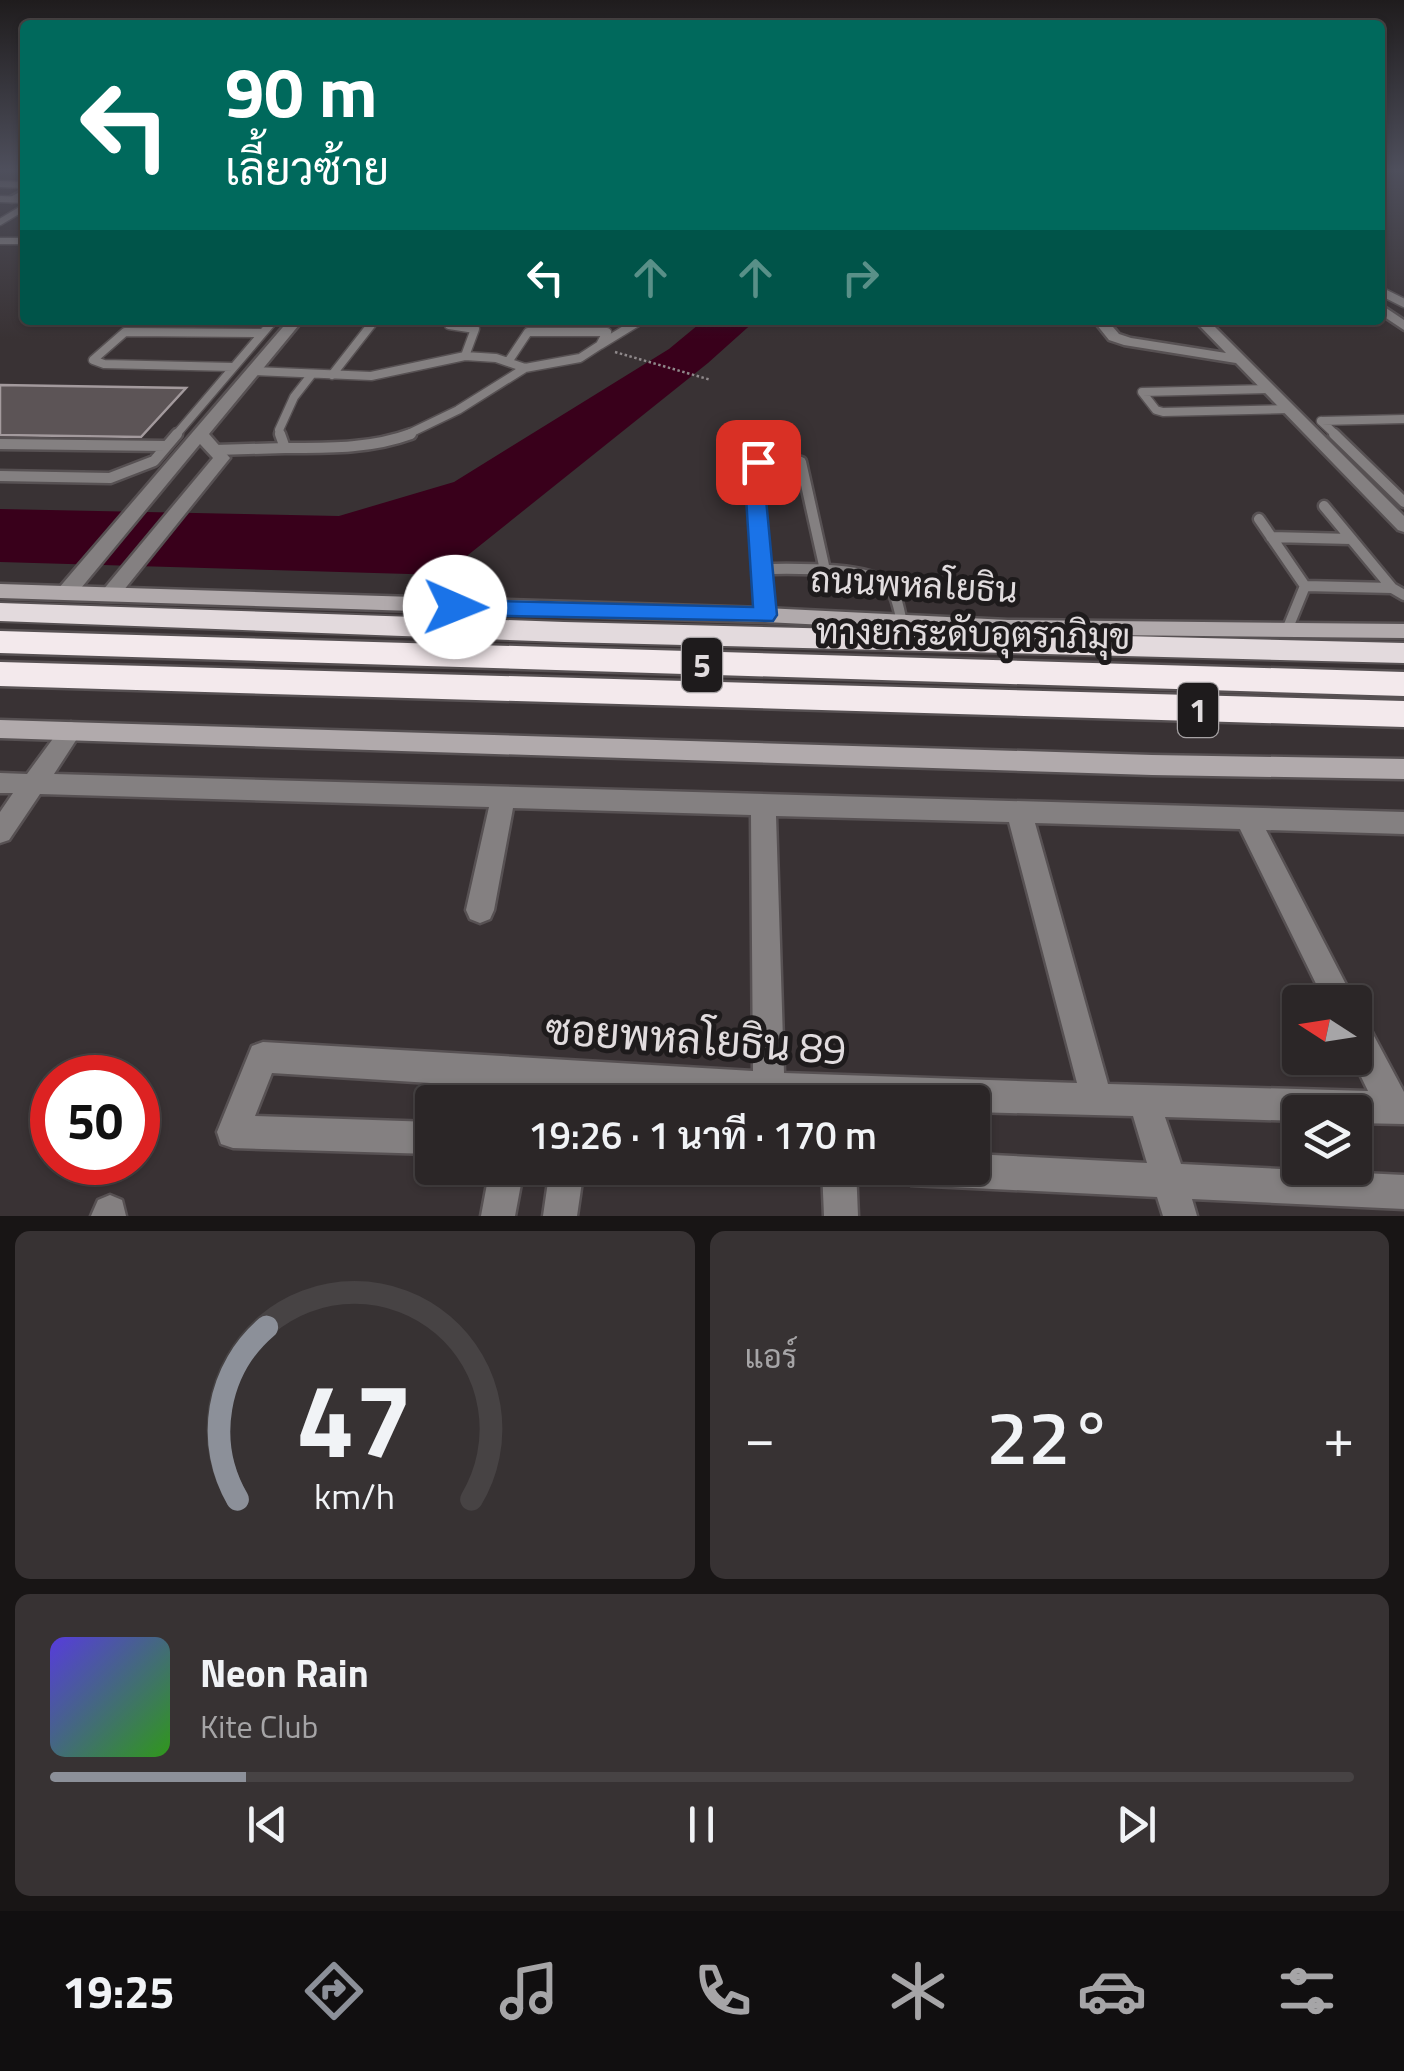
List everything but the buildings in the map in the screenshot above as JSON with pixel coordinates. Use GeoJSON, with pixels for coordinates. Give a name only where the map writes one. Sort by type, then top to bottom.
{"type":"FeatureCollection","features":[{"type":"Feature","properties":{"kind":"highway","name":"ถนนพหลโยธิน"},"geometry":{"type":"LineString","coordinates":[[0,612],[564,632],[1404,652]]}},
{"type":"Feature","properties":{"kind":"highway"},"geometry":{"type":"LineString","coordinates":[[1140,631],[1325,650]]}},
{"type":"Feature","properties":{"kind":"highway","name":"ทางยกระดับอุตราภิมุข"},"geometry":{"type":"LineString","coordinates":[[0,642],[830,670],[1404,684]]}},
{"type":"Feature","properties":{"kind":"highway","name":"ทางยกระดับอุตราภิมุข"},"geometry":{"type":"LineString","coordinates":[[0,675],[1404,716]]}},
{"type":"Feature","properties":{"kind":"main road","name":"ถนนพหลโยธิน"},"geometry":{"type":"LineString","coordinates":[[0,591],[1140,631],[1404,632]]}},
{"type":"Feature","properties":{"kind":"main road","name":"1"},"geometry":{"type":"LineString","coordinates":[[0,729],[1114,764],[1404,769]]}},
{"type":"Feature","properties":{"kind":"street"},"geometry":{"type":"LineString","coordinates":[[66,594],[292,325]]}},
{"type":"Feature","properties":{"kind":"street"},"geometry":{"type":"LineString","coordinates":[[1104,325],[1114,337],[1129,342],[1241,360]]}},
{"type":"Feature","properties":{"kind":"street"},"geometry":{"type":"LineString","coordinates":[[1206,325],[1404,526]]}},
{"type":"Feature","properties":{"kind":"street"},"geometry":{"type":"LineString","coordinates":[[108,596],[222,458],[200,434]]}},
{"type":"Feature","properties":{"kind":"street"},"geometry":{"type":"LineString","coordinates":[[0,832],[71,731]]}},
{"type":"Feature","properties":{"kind":"street"},"geometry":{"type":"LineString","coordinates":[[0,783],[1404,823]]}},
{"type":"Feature","properties":{"kind":"street"},"geometry":{"type":"LineString","coordinates":[[480,910],[503,797]]}},
{"type":"Feature","properties":{"kind":"street"},"geometry":{"type":"LineString","coordinates":[[763,804],[768,1085]]}},
{"type":"Feature","properties":{"kind":"street"},"geometry":{"type":"LineString","coordinates":[[1018,812],[1097,1100]]}},
{"type":"Feature","properties":{"kind":"street"},"geometry":{"type":"LineString","coordinates":[[1247,818],[1331,985]]}},
{"type":"Feature","properties":{"kind":"street","name":"ซอยพหลโยธิน 89"},"geometry":{"type":"LineString","coordinates":[[415,1137],[233,1132],[263,1056],[518,1085]]}},
{"type":"Feature","properties":{"kind":"street"},"geometry":{"type":"LineString","coordinates":[[1372,1061],[1399,1108]]}},
{"type":"Feature","properties":{"kind":"street","name":"ซอยพหลโยธิน 89"},"geometry":{"type":"LineString","coordinates":[[990,1099],[1399,1108]]}},
{"type":"Feature","properties":{"kind":"street"},"geometry":{"type":"LineString","coordinates":[[1144,1101],[1180,1216]]}},
{"type":"Feature","properties":{"kind":"street"},"geometry":{"type":"LineString","coordinates":[[990,1172],[1404,1192]]}},
{"type":"Feature","properties":{"kind":"street"},"geometry":{"type":"LineString","coordinates":[[498,1216],[504,1185]]}},
{"type":"Feature","properties":{"kind":"street"},"geometry":{"type":"LineString","coordinates":[[560,1216],[565,1185]]}},
{"type":"Feature","properties":{"kind":"street"},"geometry":{"type":"LineString","coordinates":[[839,1185],[842,1216]]}},
{"type":"Feature","properties":{"kind":"lane"},"geometry":{"type":"LineString","coordinates":[[0,476],[110,478],[154,461],[269,325]]}},
{"type":"Feature","properties":{"kind":"lane"},"geometry":{"type":"LineString","coordinates":[[332,374],[371,325]]}},
{"type":"Feature","properties":{"kind":"lane"},"geometry":{"type":"LineString","coordinates":[[449,325],[475,329],[465,356]]}},
{"type":"Feature","properties":{"kind":"lane"},"geometry":{"type":"LineString","coordinates":[[600,345],[609,325]]}},
{"type":"Feature","properties":{"kind":"lane"},"geometry":{"type":"LineString","coordinates":[[215,450],[364,446],[399,438],[436,421],[525,368],[566,363],[632,325]]}},
{"type":"Feature","properties":{"kind":"lane"},"geometry":{"type":"LineString","coordinates":[[233,367],[104,364],[93,360],[125,332],[262,333]]}},
{"type":"Feature","properties":{"kind":"lane"},"geometry":{"type":"LineString","coordinates":[[508,362],[528,332],[607,332]]}},
{"type":"Feature","properties":{"kind":"lane"},"geometry":{"type":"LineString","coordinates":[[254,372],[392,374],[430,361],[465,356],[525,368]]}},
{"type":"Feature","properties":{"kind":"lane"},"geometry":{"type":"LineString","coordinates":[[284,448],[279,430],[294,397],[312,374]]}},
{"type":"Feature","properties":{"kind":"lane"},"geometry":{"type":"LineString","coordinates":[[1269,389],[1142,392],[1156,410],[1163,412],[1289,410]]}},
{"type":"Feature","properties":{"kind":"lane"},"geometry":{"type":"LineString","coordinates":[[1404,419],[1321,421],[1404,502]]}},
{"type":"Feature","properties":{"kind":"lane"},"geometry":{"type":"LineString","coordinates":[[0,444],[166,446]]}},
{"type":"Feature","properties":{"kind":"lane"},"geometry":{"type":"LineString","coordinates":[[765,615],[754,466],[764,459],[801,462],[825,570]]}},
{"type":"Feature","properties":{"kind":"lane"},"geometry":{"type":"LineString","coordinates":[[1324,506],[1392,588],[1404,595]]}},
{"type":"Feature","properties":{"kind":"lane"},"geometry":{"type":"LineString","coordinates":[[1259,520],[1305,586]]}},
{"type":"Feature","properties":{"kind":"lane"},"geometry":{"type":"LineString","coordinates":[[1271,537],[1351,539]]}},
{"type":"Feature","properties":{"kind":"lane"},"geometry":{"type":"LineString","coordinates":[[763,569],[825,570],[886,584],[902,622]]}},
{"type":"Feature","properties":{"kind":"lane"},"geometry":{"type":"LineString","coordinates":[[1305,586],[1392,588]]}},
{"type":"Feature","properties":{"kind":"lane"},"geometry":{"type":"LineString","coordinates":[[1287,630],[1305,586]]}},
{"type":"Feature","properties":{"kind":"path"},"geometry":{"type":"LineString","coordinates":[[628,356],[711,380]]}},
{"type":"Feature","properties":{"kind":"shaded area"},"geometry":{"type":"Polygon","coordinates":[[[698,325],[750,325],[443,575],[0,562],[0,509],[339,516],[454,482],[669,349],[698,325]]]}},
{"type":"Feature","properties":{"kind":"route"},"geometry":{"type":"LineString","coordinates":[[455,607],[765,615],[754,466],[758,462]]}}]}
